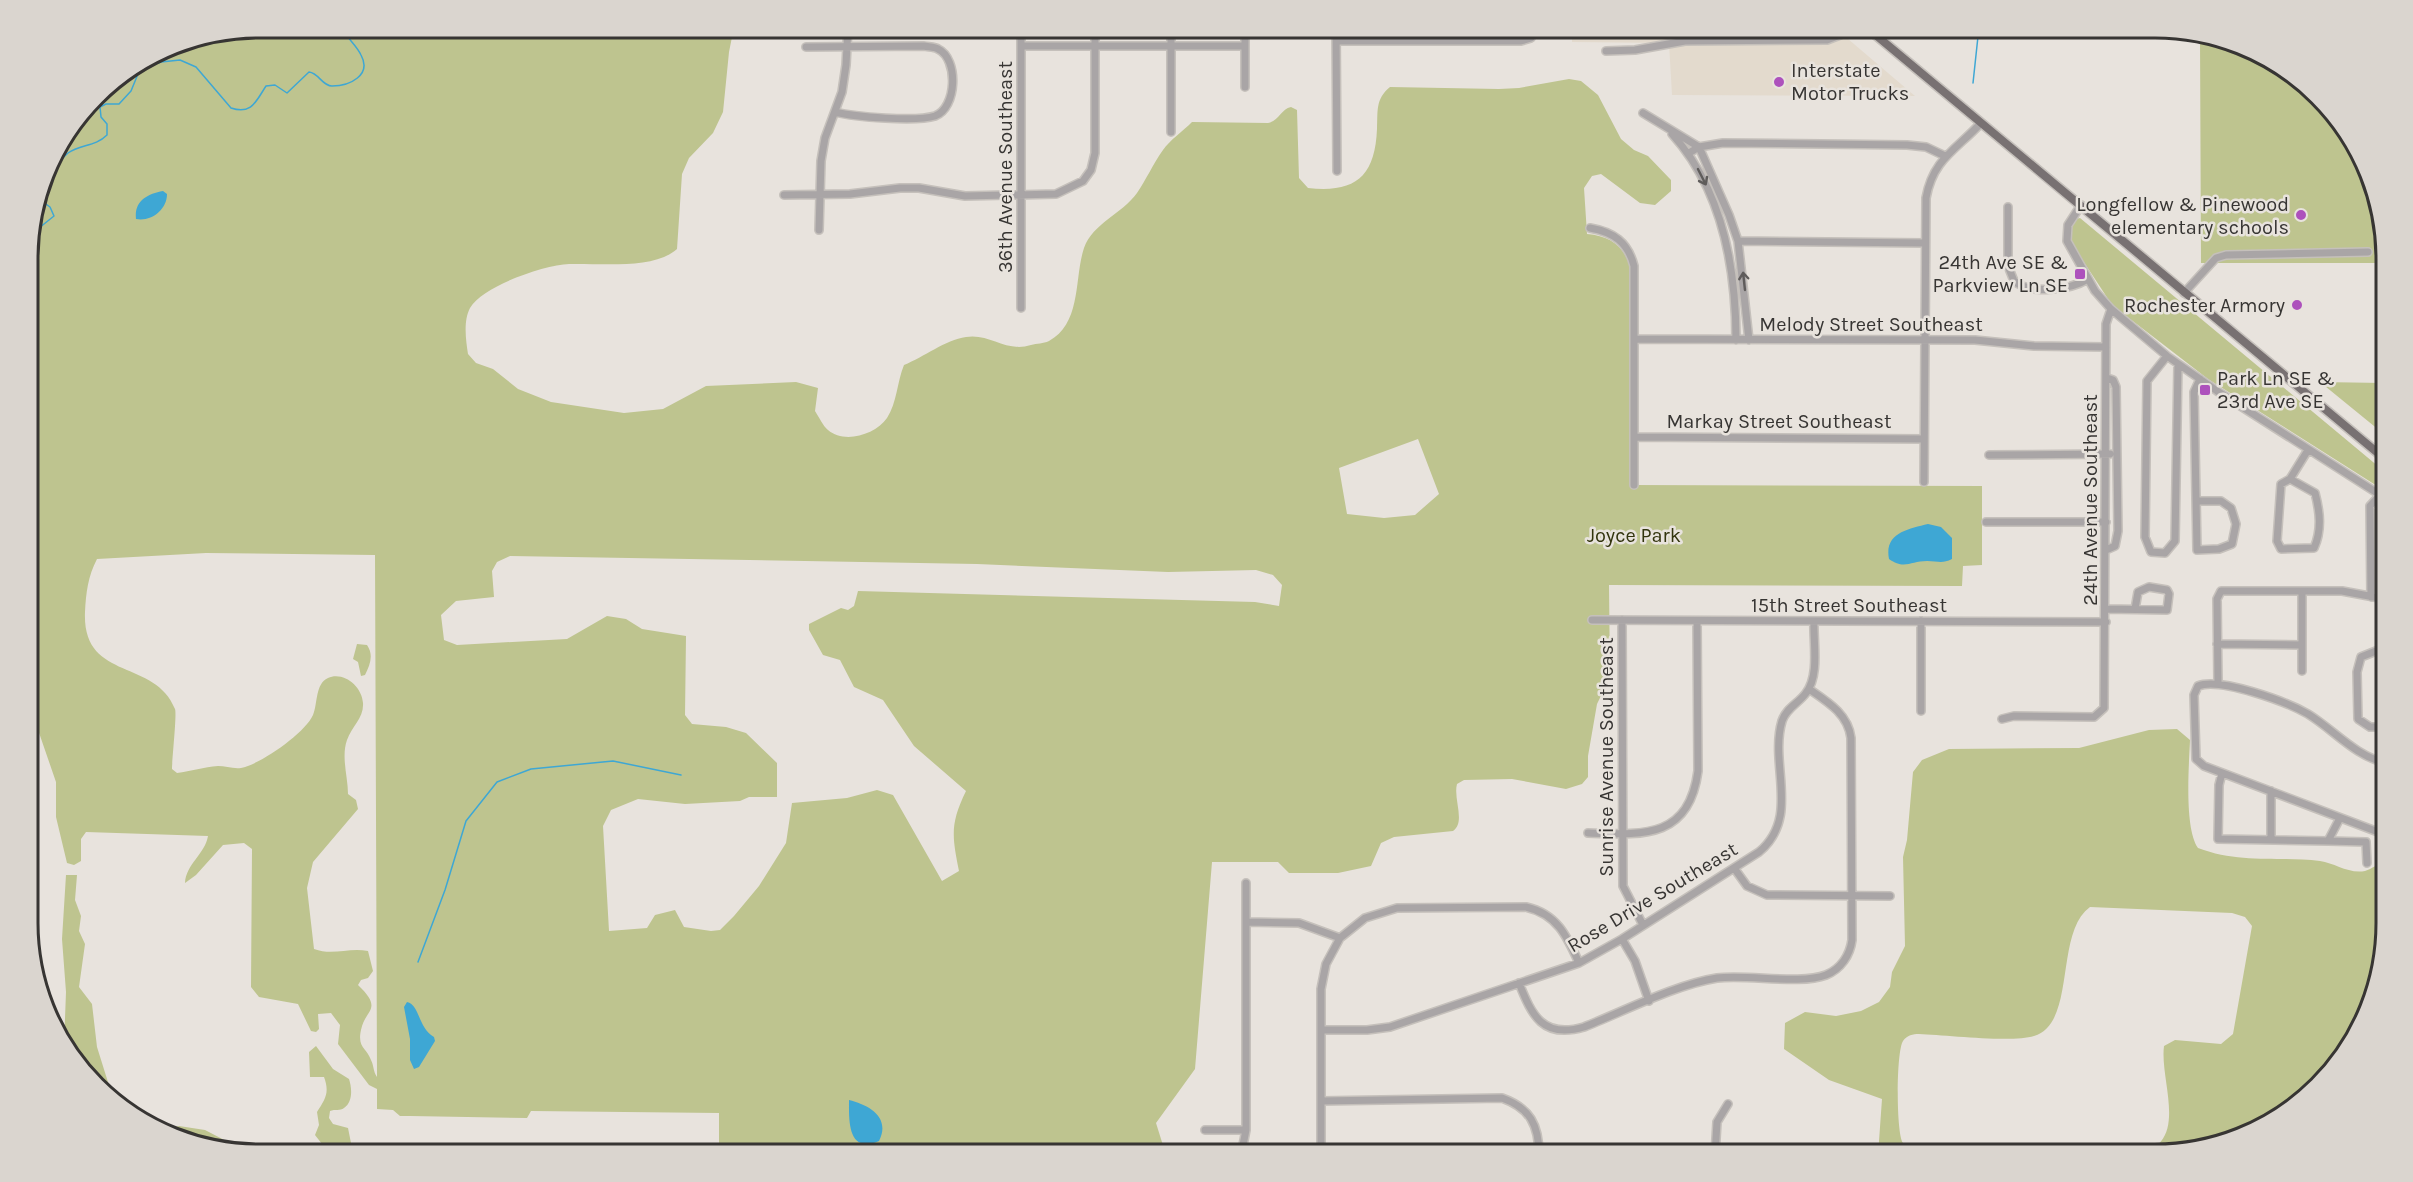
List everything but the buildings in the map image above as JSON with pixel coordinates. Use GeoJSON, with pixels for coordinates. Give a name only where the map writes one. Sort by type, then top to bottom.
{"type":"FeatureCollection","features":[{"type":"Feature","properties":{"kind":"main road"},"geometry":{"type":"LineString","coordinates":[[1879,38],[2376,452]]}},
{"type":"Feature","properties":{"kind":"street"},"geometry":{"type":"LineString","coordinates":[[819,230],[821,160],[842,92],[848,38]]}},
{"type":"Feature","properties":{"kind":"street","name":"36th Avenue Southeast"},"geometry":{"type":"LineString","coordinates":[[1020,308],[1021,38]]}},
{"type":"Feature","properties":{"kind":"street"},"geometry":{"type":"LineString","coordinates":[[784,195],[850,194],[900,188],[919,188],[965,196],[1056,194],[1083,181],[1091,170],[1095,153],[1095,38]]}},
{"type":"Feature","properties":{"kind":"street"},"geometry":{"type":"LineString","coordinates":[[1171,38],[1171,132]]}},
{"type":"Feature","properties":{"kind":"street"},"geometry":{"type":"LineString","coordinates":[[1245,38],[1245,87]]}},
{"type":"Feature","properties":{"kind":"street"},"geometry":{"type":"LineString","coordinates":[[1337,171],[1336,41],[1525,41],[1531,38]]}},
{"type":"Feature","properties":{"kind":"street"},"geometry":{"type":"LineString","coordinates":[[1606,51],[1635,50],[1685,41],[1827,40],[1832,38]]}},
{"type":"Feature","properties":{"kind":"street"},"geometry":{"type":"LineString","coordinates":[[806,46],[938,48],[947,57],[951,69],[951,97],[946,108],[937,115],[922,118],[855,117],[835,112]]}},
{"type":"Feature","properties":{"kind":"street"},"geometry":{"type":"LineString","coordinates":[[1021,46],[1245,46]]}},
{"type":"Feature","properties":{"kind":"street"},"geometry":{"type":"LineString","coordinates":[[1643,113],[1699,147],[1738,241],[1749,340]]}},
{"type":"Feature","properties":{"kind":"street"},"geometry":{"type":"LineString","coordinates":[[1924,482],[1925,243],[1929,182],[1945,156],[1981,123]]}},
{"type":"Feature","properties":{"kind":"street"},"geometry":{"type":"LineString","coordinates":[[1669,130],[1689,153],[1706,182],[1726,241],[1733,282],[1736,340]]}},
{"type":"Feature","properties":{"kind":"street"},"geometry":{"type":"LineString","coordinates":[[1689,153],[1699,147],[1723,143],[1907,145],[1926,147],[1945,156]]}},
{"type":"Feature","properties":{"kind":"street"},"geometry":{"type":"LineString","coordinates":[[2080,205],[2071,218],[2066,234],[2071,250],[2088,279],[2111,309],[2178,364],[2308,450],[2376,492]]}},
{"type":"Feature","properties":{"kind":"street"},"geometry":{"type":"LineString","coordinates":[[2008,207],[2008,266],[2014,281],[2029,288],[2063,288],[2077,285],[2088,279]]}},
{"type":"Feature","properties":{"kind":"street"},"geometry":{"type":"LineString","coordinates":[[1590,228],[1616,236],[1632,256],[1635,275],[1634,485]]}},
{"type":"Feature","properties":{"kind":"street"},"geometry":{"type":"LineString","coordinates":[[1738,241],[1925,243]]}},
{"type":"Feature","properties":{"kind":"street"},"geometry":{"type":"LineString","coordinates":[[2184,293],[2216,258],[2226,255],[2368,252]]}},
{"type":"Feature","properties":{"kind":"street","name":"24th Avenue Southeast"},"geometry":{"type":"LineString","coordinates":[[2002,719],[2014,716],[2094,717],[2100,713],[2106,699],[2106,320],[2111,309]]}},
{"type":"Feature","properties":{"kind":"street","name":"Melody Street Southeast"},"geometry":{"type":"LineString","coordinates":[[1635,339],[1924,340],[2106,347]]}},
{"type":"Feature","properties":{"kind":"street"},"geometry":{"type":"LineString","coordinates":[[2167,356],[2148,381],[2145,537],[2151,552],[2166,553],[2175,541],[2178,364]]}},
{"type":"Feature","properties":{"kind":"street"},"geometry":{"type":"LineString","coordinates":[[2106,550],[2111,550],[2117,540],[2116,387],[2113,380],[2107,378]]}},
{"type":"Feature","properties":{"kind":"street"},"geometry":{"type":"LineString","coordinates":[[2196,501],[2221,501],[2231,508],[2236,524],[2232,544],[2219,549],[2197,550],[2196,501],[2194,392],[2200,379]]}},
{"type":"Feature","properties":{"kind":"street","name":"Markay Street Southeast"},"geometry":{"type":"LineString","coordinates":[[1634,437],[1924,439]]}},
{"type":"Feature","properties":{"kind":"street"},"geometry":{"type":"LineString","coordinates":[[2290,479],[2315,493],[2319,508],[2320,536],[2314,548],[2281,549],[2277,541],[2281,484],[2290,479],[2308,450]]}},
{"type":"Feature","properties":{"kind":"street"},"geometry":{"type":"LineString","coordinates":[[1989,455],[2117,454]]}},
{"type":"Feature","properties":{"kind":"street"},"geometry":{"type":"LineString","coordinates":[[2372,597],[2370,506],[2376,501]]}},
{"type":"Feature","properties":{"kind":"street"},"geometry":{"type":"LineString","coordinates":[[1986,522],[2106,522]]}},
{"type":"Feature","properties":{"kind":"street"},"geometry":{"type":"LineString","coordinates":[[2106,609],[2167,610],[2169,594],[2167,590],[2149,587],[2138,592],[2135,609]]}},
{"type":"Feature","properties":{"kind":"street"},"geometry":{"type":"LineString","coordinates":[[2218,683],[2217,599],[2222,591],[2343,591],[2376,598]]}},
{"type":"Feature","properties":{"kind":"street"},"geometry":{"type":"LineString","coordinates":[[2302,591],[2302,671]]}},
{"type":"Feature","properties":{"kind":"street","name":"15th Street Southeast"},"geometry":{"type":"LineString","coordinates":[[1592,620],[2106,622]]}},
{"type":"Feature","properties":{"kind":"street","name":"Sunrise Avenue Southeast"},"geometry":{"type":"LineString","coordinates":[[1622,620],[1623,886],[1643,925]]}},
{"type":"Feature","properties":{"kind":"street"},"geometry":{"type":"LineString","coordinates":[[1588,833],[1642,834],[1663,828],[1686,808],[1695,791],[1698,771],[1697,621]]}},
{"type":"Feature","properties":{"kind":"street"},"geometry":{"type":"LineString","coordinates":[[1519,983],[1534,1017],[1545,1026],[1560,1030],[1584,1027],[1649,1001],[1717,978],[1811,978],[1826,975],[1839,967],[1851,947],[1850,729],[1832,705],[1809,689],[1814,671],[1814,621]]}},
{"type":"Feature","properties":{"kind":"street"},"geometry":{"type":"LineString","coordinates":[[1921,621],[1921,711]]}},
{"type":"Feature","properties":{"kind":"street"},"geometry":{"type":"LineString","coordinates":[[2217,644],[2302,645]]}},
{"type":"Feature","properties":{"kind":"street"},"geometry":{"type":"LineString","coordinates":[[2376,651],[2361,657],[2357,672],[2358,719],[2370,727],[2376,727]]}},
{"type":"Feature","properties":{"kind":"street"},"geometry":{"type":"LineString","coordinates":[[2376,758],[2351,747],[2307,714],[2218,683],[2198,686],[2194,695],[2196,759],[2204,766],[2376,831]]}},
{"type":"Feature","properties":{"kind":"street","name":"Rose Drive Southeast"},"geometry":{"type":"LineString","coordinates":[[1321,1030],[1367,1030],[1390,1027],[1579,963],[1622,939],[1759,852],[1776,834],[1781,814],[1782,720],[1788,710],[1809,689]]}},
{"type":"Feature","properties":{"kind":"street"},"geometry":{"type":"LineString","coordinates":[[2222,773],[2219,785],[2218,839],[2367,842],[2367,863]]}},
{"type":"Feature","properties":{"kind":"street"},"geometry":{"type":"LineString","coordinates":[[2271,791],[2271,840]]}},
{"type":"Feature","properties":{"kind":"street"},"geometry":{"type":"LineString","coordinates":[[2328,841],[2340,818]]}},
{"type":"Feature","properties":{"kind":"street"},"geometry":{"type":"LineString","coordinates":[[1734,868],[1751,890],[1767,895],[1890,896]]}},
{"type":"Feature","properties":{"kind":"street"},"geometry":{"type":"LineString","coordinates":[[1243,1144],[1246,1130],[1246,883]]}},
{"type":"Feature","properties":{"kind":"street"},"geometry":{"type":"LineString","coordinates":[[1321,1144],[1323,977],[1340,938],[1365,918],[1389,909],[1526,907],[1544,913],[1561,926],[1579,963]]}},
{"type":"Feature","properties":{"kind":"street"},"geometry":{"type":"LineString","coordinates":[[1246,921],[1299,923],[1340,938]]}},
{"type":"Feature","properties":{"kind":"street"},"geometry":{"type":"LineString","coordinates":[[1622,939],[1635,961],[1649,1001]]}},
{"type":"Feature","properties":{"kind":"street"},"geometry":{"type":"LineString","coordinates":[[1321,1101],[1502,1098],[1522,1107],[1535,1122],[1539,1144]]}},
{"type":"Feature","properties":{"kind":"street"},"geometry":{"type":"LineString","coordinates":[[1716,1144],[1717,1122],[1728,1104]]}},
{"type":"Feature","properties":{"kind":"street"},"geometry":{"type":"LineString","coordinates":[[1205,1130],[1246,1130]]}},
{"type":"Feature","properties":{"kind":"shaded area"},"geometry":{"type":"Polygon","coordinates":[[[1572,38],[1847,38],[1915,96],[1672,95],[1669,43],[1572,42],[1572,38]]]}},
{"type":"Feature","properties":{"kind":"green space","name":"Joyce Park"},"geometry":{"type":"Polygon","coordinates":[[[732,38],[723,112],[713,133],[689,158],[682,174],[677,249],[667,256],[641,263],[558,265],[500,285],[487,292],[470,308],[466,325],[468,354],[476,363],[493,369],[518,389],[551,402],[624,413],[663,409],[706,386],[796,382],[818,388],[815,411],[828,430],[851,437],[875,429],[887,418],[893,406],[904,365],[942,345],[966,337],[975,337],[1022,347],[1047,342],[1060,333],[1072,312],[1081,260],[1088,239],[1131,200],[1166,146],[1192,122],[1268,123],[1291,107],[1297,110],[1299,178],[1308,188],[1338,188],[1359,179],[1372,160],[1380,101],[1390,87],[1499,89],[1519,88],[1569,79],[1581,81],[1598,95],[1621,139],[1634,150],[1648,156],[1671,180],[1671,191],[1655,205],[1640,203],[1601,174],[1592,176],[1584,188],[1587,234],[1613,242],[1623,251],[1630,264],[1630,485],[1982,486],[1982,565],[1963,566],[1962,586],[1609,585],[1610,677],[1597,704],[1588,756],[1588,777],[1582,784],[1566,789],[1512,779],[1464,780],[1457,784],[1459,822],[1453,831],[1394,837],[1381,843],[1371,866],[1338,873],[1289,873],[1278,862],[1212,862],[1195,1069],[1156,1123],[1163,1144],[719,1144],[719,1113],[531,1111],[527,1118],[400,1116],[393,1110],[377,1109],[377,1089],[369,1085],[338,1044],[340,1025],[331,1013],[318,1014],[319,1029],[316,1032],[311,1031],[298,1004],[259,997],[251,987],[252,849],[244,843],[223,845],[196,875],[185,883],[186,876],[208,836],[86,832],[81,839],[81,861],[74,865],[67,863],[56,817],[56,782],[38,730],[38,244],[45,202],[54,174],[67,148],[92,113],[113,92],[148,67],[174,54],[230,39],[732,38]],[[1418,439],[1339,468],[1347,514],[1384,518],[1415,515],[1439,494],[1418,439]],[[206,553],[97,559],[91,572],[87,591],[85,612],[87,634],[95,650],[107,660],[152,682],[165,693],[175,709],[172,769],[177,773],[218,766],[241,768],[260,761],[292,739],[308,722],[315,710],[319,689],[328,678],[334,676],[345,678],[359,691],[363,708],[345,747],[348,794],[356,800],[358,809],[313,862],[307,888],[314,949],[328,952],[368,951],[373,971],[358,985],[370,1000],[371,1009],[363,1023],[360,1041],[372,1062],[377,1077],[375,555],[206,553]],[[510,556],[497,562],[492,571],[494,597],[456,601],[441,615],[444,640],[457,645],[567,639],[607,616],[626,619],[642,629],[686,636],[685,715],[692,724],[726,727],[746,733],[777,763],[777,797],[749,797],[740,801],[685,804],[638,799],[611,810],[603,826],[609,931],[647,928],[655,915],[675,910],[684,927],[720,930],[759,886],[786,843],[792,803],[847,798],[877,790],[893,795],[942,881],[959,871],[954,830],[957,812],[966,791],[914,746],[883,700],[854,687],[840,660],[823,655],[809,630],[809,624],[841,608],[848,610],[854,606],[858,591],[1255,602],[1279,606],[1282,585],[1273,575],[1256,570],[1168,572],[977,564],[510,556]]]}},
{"type":"Feature","properties":{"kind":"green space"},"geometry":{"type":"Polygon","coordinates":[[[2200,43],[2239,54],[2265,67],[2300,92],[2330,124],[2353,161],[2364,188],[2374,230],[2376,259],[2376,263],[2201,263],[2200,43]]]}},
{"type":"Feature","properties":{"kind":"green space"},"geometry":{"type":"Polygon","coordinates":[[[2080,218],[2376,465],[2376,485],[2208,379],[2112,305],[2072,244],[2071,229],[2076,219],[2080,218]]]}},
{"type":"Feature","properties":{"kind":"green space"},"geometry":{"type":"Polygon","coordinates":[[[2320,382],[2376,383],[2376,428],[2320,382]]]}},
{"type":"Feature","properties":{"kind":"green space"},"geometry":{"type":"Polygon","coordinates":[[[357,644],[367,645],[370,652],[368,668],[365,675],[361,676],[358,662],[353,659],[357,644]]]}},
{"type":"Feature","properties":{"kind":"green space"},"geometry":{"type":"Polygon","coordinates":[[[2177,729],[2190,740],[2189,812],[2198,848],[2244,858],[2320,861],[2359,872],[2376,866],[2374,952],[2364,994],[2346,1034],[2311,1080],[2265,1115],[2239,1128],[2211,1137],[2183,1143],[2158,1144],[2167,1129],[2169,1113],[2164,1046],[2175,1040],[2221,1044],[2233,1034],[2252,926],[2245,917],[2232,913],[2090,907],[2079,919],[2072,936],[2061,996],[2056,1014],[2047,1028],[2034,1036],[2024,1038],[1995,1039],[1919,1034],[1910,1035],[1903,1041],[1899,1060],[1898,1093],[1899,1125],[1904,1144],[1879,1144],[1882,1099],[1829,1080],[1784,1049],[1785,1023],[1805,1012],[1836,1016],[1861,1011],[1879,1002],[1890,987],[1892,972],[1905,946],[1903,857],[1907,840],[1913,772],[1922,760],[1949,749],[2079,748],[2149,730],[2177,729]]]}},
{"type":"Feature","properties":{"kind":"green space"},"geometry":{"type":"Polygon","coordinates":[[[66,875],[77,875],[75,900],[81,916],[79,931],[85,944],[79,987],[92,1004],[97,1047],[109,1087],[83,1058],[65,1030],[66,992],[62,939],[66,875]]]}},
{"type":"Feature","properties":{"kind":"green space"},"geometry":{"type":"Polygon","coordinates":[[[316,1046],[333,1069],[349,1079],[351,1091],[349,1102],[342,1109],[330,1111],[329,1118],[333,1124],[348,1128],[351,1144],[322,1144],[315,1135],[319,1125],[317,1112],[327,1092],[324,1077],[310,1077],[309,1052],[316,1046]]]}},
{"type":"Feature","properties":{"kind":"green space"},"geometry":{"type":"Polygon","coordinates":[[[179,1126],[205,1130],[230,1143],[202,1137],[173,1127],[179,1126]]]}},
{"type":"Feature","properties":{"kind":"water"},"geometry":{"type":"Polygon","coordinates":[[[163,191],[167,194],[161,210],[147,219],[136,219],[139,203],[152,194],[163,191]]]}},
{"type":"Feature","properties":{"kind":"water"},"geometry":{"type":"Polygon","coordinates":[[[1928,524],[1941,527],[1952,538],[1952,559],[1943,562],[1921,561],[1899,564],[1889,559],[1888,550],[1894,538],[1906,530],[1928,524]]]}},
{"type":"Feature","properties":{"kind":"water"},"geometry":{"type":"Polygon","coordinates":[[[407,1002],[414,1007],[435,1041],[419,1067],[414,1069],[410,1060],[410,1039],[404,1007],[407,1002]]]}},
{"type":"Feature","properties":{"kind":"water"},"geometry":{"type":"Polygon","coordinates":[[[849,1100],[864,1105],[876,1113],[882,1125],[879,1141],[869,1144],[855,1139],[850,1125],[849,1100]]]}},
{"type":"Feature","properties":{"kind":"waterway"},"geometry":{"type":"LineString","coordinates":[[151,65],[180,60],[196,67],[231,108],[244,110],[253,105],[266,86],[275,85],[287,93],[309,72],[332,86],[346,84],[357,78],[364,68],[364,62],[349,38]]}},
{"type":"Feature","properties":{"kind":"waterway"},"geometry":{"type":"LineString","coordinates":[[1973,83],[1978,38]]}},
{"type":"Feature","properties":{"kind":"waterway"},"geometry":{"type":"LineString","coordinates":[[59,163],[68,153],[98,142],[107,135],[107,124],[101,117],[100,107],[106,104],[119,104],[131,91],[138,74]]}},
{"type":"Feature","properties":{"kind":"waterway"},"geometry":{"type":"LineString","coordinates":[[40,228],[54,216],[50,207],[45,203]]}},
{"type":"Feature","properties":{"kind":"waterway"},"geometry":{"type":"LineString","coordinates":[[418,962],[445,890],[466,821],[497,782],[531,769],[613,761],[681,775]]}},
{"type":"Feature","properties":{"kind":"place","name":"Interstate Motor Trucks"},"geometry":{"type":"Point","coordinates":[1779,82]}},
{"type":"Feature","properties":{"kind":"place","name":"Longfellow & Pinewood elementary schools"},"geometry":{"type":"Point","coordinates":[2301,215]}},
{"type":"Feature","properties":{"kind":"place","name":"24th Ave SE & Parkview Ln SE"},"geometry":{"type":"Point","coordinates":[2080,274]}},
{"type":"Feature","properties":{"kind":"place","name":"Rochester Armory"},"geometry":{"type":"Point","coordinates":[2297,305]}},
{"type":"Feature","properties":{"kind":"place","name":"Park Ln SE & 23rd Ave SE"},"geometry":{"type":"Point","coordinates":[2205,390]}}]}
